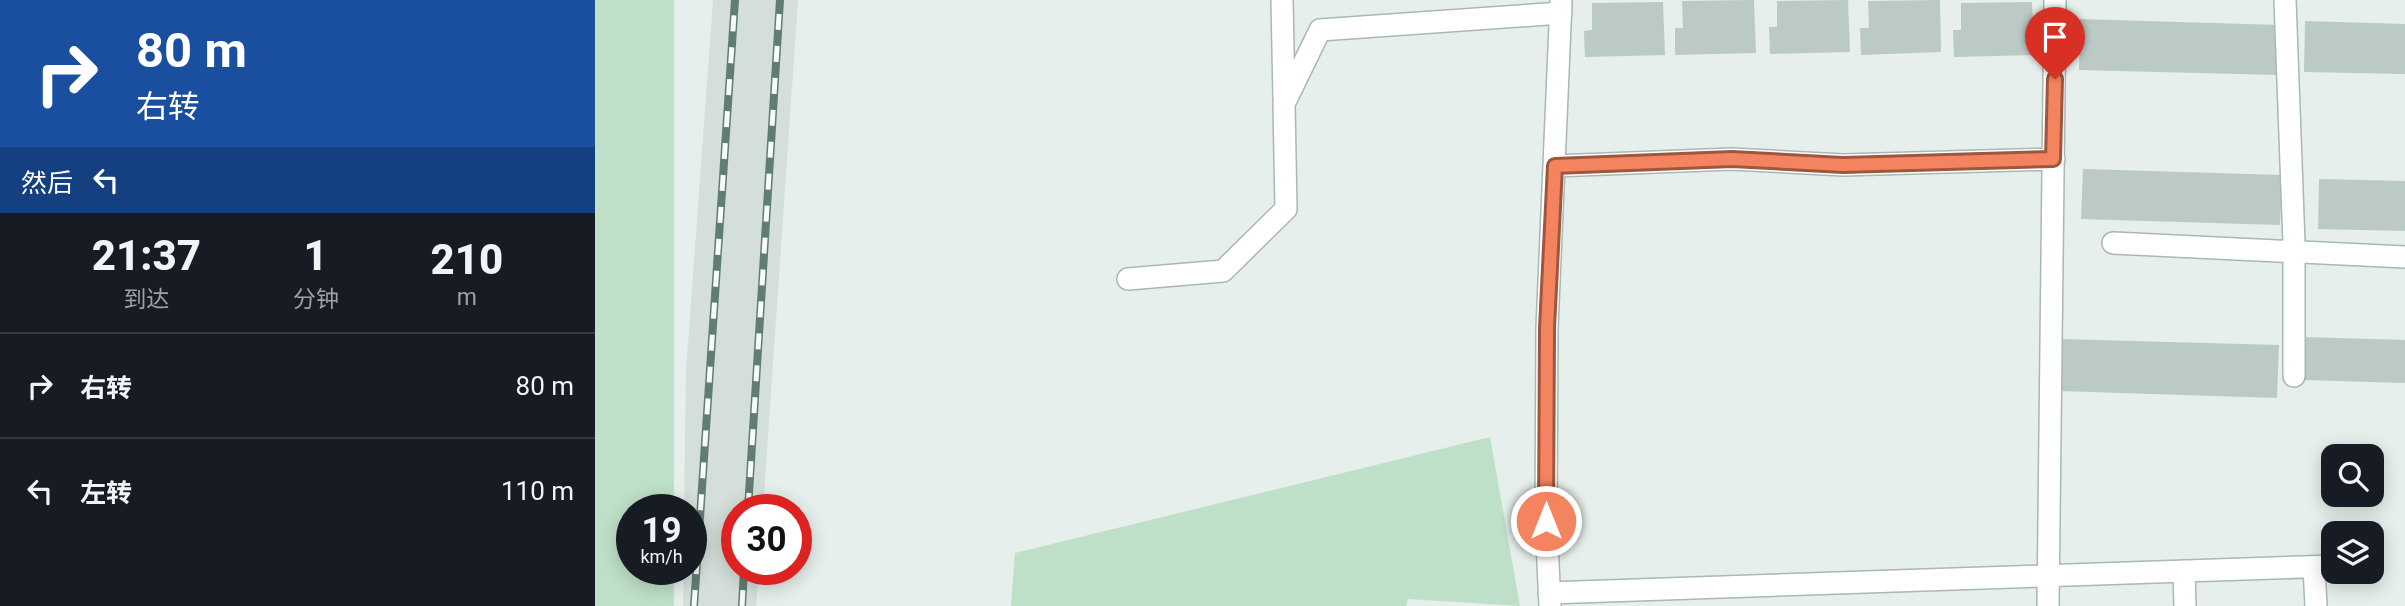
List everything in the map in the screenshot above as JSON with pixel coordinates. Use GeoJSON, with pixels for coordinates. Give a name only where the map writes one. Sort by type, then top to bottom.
{"type":"FeatureCollection","features":[{"type":"Feature","properties":{"kind":"street"},"geometry":{"type":"LineString","coordinates":[[1128,279],[1223,271],[1286,209],[1282,0]]}},
{"type":"Feature","properties":{"kind":"street"},"geometry":{"type":"LineString","coordinates":[[2048,606],[2055,0]]}},
{"type":"Feature","properties":{"kind":"street"},"geometry":{"type":"LineString","coordinates":[[2285,0],[2294,252],[2294,376]]}},
{"type":"Feature","properties":{"kind":"street"},"geometry":{"type":"LineString","coordinates":[[1284,103],[1320,30],[1561,7],[1547,328],[1546,521],[1550,600],[2049,576],[2321,567]]}},
{"type":"Feature","properties":{"kind":"street"},"geometry":{"type":"LineString","coordinates":[[1555,166],[1732,159],[1843,165],[2053,159]]}},
{"type":"Feature","properties":{"kind":"street"},"geometry":{"type":"LineString","coordinates":[[2113,243],[2405,257]]}},
{"type":"Feature","properties":{"kind":"street"},"geometry":{"type":"LineString","coordinates":[[2185,571],[2185,606]]}},
{"type":"Feature","properties":{"kind":"street"},"geometry":{"type":"LineString","coordinates":[[2316,606],[2321,578]]}},
{"type":"Feature","properties":{"kind":"shaded area"},"geometry":{"type":"Polygon","coordinates":[[[713,0],[798,0],[764,494],[721,494],[721,585],[758,585],[756,606],[683,606],[684,585],[707,585],[707,494],[684,494],[686,371],[713,0]]]}},
{"type":"Feature","properties":{"kind":"green space"},"geometry":{"type":"Polygon","coordinates":[[[595,0],[674,0],[674,494],[616,494],[616,585],[674,585],[674,606],[595,606],[595,0]]]}},
{"type":"Feature","properties":{"kind":"green space"},"geometry":{"type":"Polygon","coordinates":[[[1490,437],[1520,606],[1408,599],[1406,606],[1011,606],[1015,553],[1490,437]]]}},
{"type":"Feature","properties":{"kind":"building"},"geometry":{"type":"Polygon","coordinates":[[[1754,0],[1756,53],[1675,55],[1675,28],[1683,28],[1682,1],[1754,0]]]}},
{"type":"Feature","properties":{"kind":"building"},"geometry":{"type":"Polygon","coordinates":[[[1848,0],[1850,52],[1770,54],[1769,27],[1777,27],[1777,1],[1848,0]]]}},
{"type":"Feature","properties":{"kind":"building"},"geometry":{"type":"Polygon","coordinates":[[[1940,0],[1941,52],[1861,55],[1860,28],[1869,28],[1868,1],[1940,0]]]}},
{"type":"Feature","properties":{"kind":"building"},"geometry":{"type":"Polygon","coordinates":[[[1663,2],[1665,55],[1585,57],[1584,31],[1592,30],[1592,3],[1663,2]]]}},
{"type":"Feature","properties":{"kind":"building"},"geometry":{"type":"Polygon","coordinates":[[[2032,2],[2034,55],[1954,57],[1953,30],[1961,30],[1961,3],[2032,2]]]}},
{"type":"Feature","properties":{"kind":"building"},"geometry":{"type":"Polygon","coordinates":[[[2080,19],[2279,25],[2278,75],[2079,70],[2080,19]]]}},
{"type":"Feature","properties":{"kind":"building"},"geometry":{"type":"Polygon","coordinates":[[[2305,21],[2405,24],[2405,74],[2304,72],[2305,21]]]}},
{"type":"Feature","properties":{"kind":"building"},"geometry":{"type":"Polygon","coordinates":[[[2083,169],[2282,175],[2280,225],[2081,219],[2083,169]]]}},
{"type":"Feature","properties":{"kind":"building"},"geometry":{"type":"Polygon","coordinates":[[[2319,179],[2405,181],[2405,231],[2318,229],[2319,179]]]}},
{"type":"Feature","properties":{"kind":"building"},"geometry":{"type":"Polygon","coordinates":[[[2305,337],[2405,340],[2405,383],[2304,380],[2305,337]]]}},
{"type":"Feature","properties":{"kind":"building"},"geometry":{"type":"Polygon","coordinates":[[[2061,339],[2279,345],[2277,398],[2059,391],[2061,339]]]}},
{"type":"Feature","properties":{"kind":"railway"},"geometry":{"type":"LineString","coordinates":[[694,606],[735,0]]}},
{"type":"Feature","properties":{"kind":"railway"},"geometry":{"type":"LineString","coordinates":[[749,494],[780,0]]}},
{"type":"Feature","properties":{"kind":"railway"},"geometry":{"type":"LineString","coordinates":[[742,606],[743,585]]}},
{"type":"Feature","properties":{"kind":"route"},"geometry":{"type":"LineString","coordinates":[[1546,521],[1547,328],[1555,166],[1732,159],[1843,165],[2053,159],[2055,79]]}}]}
